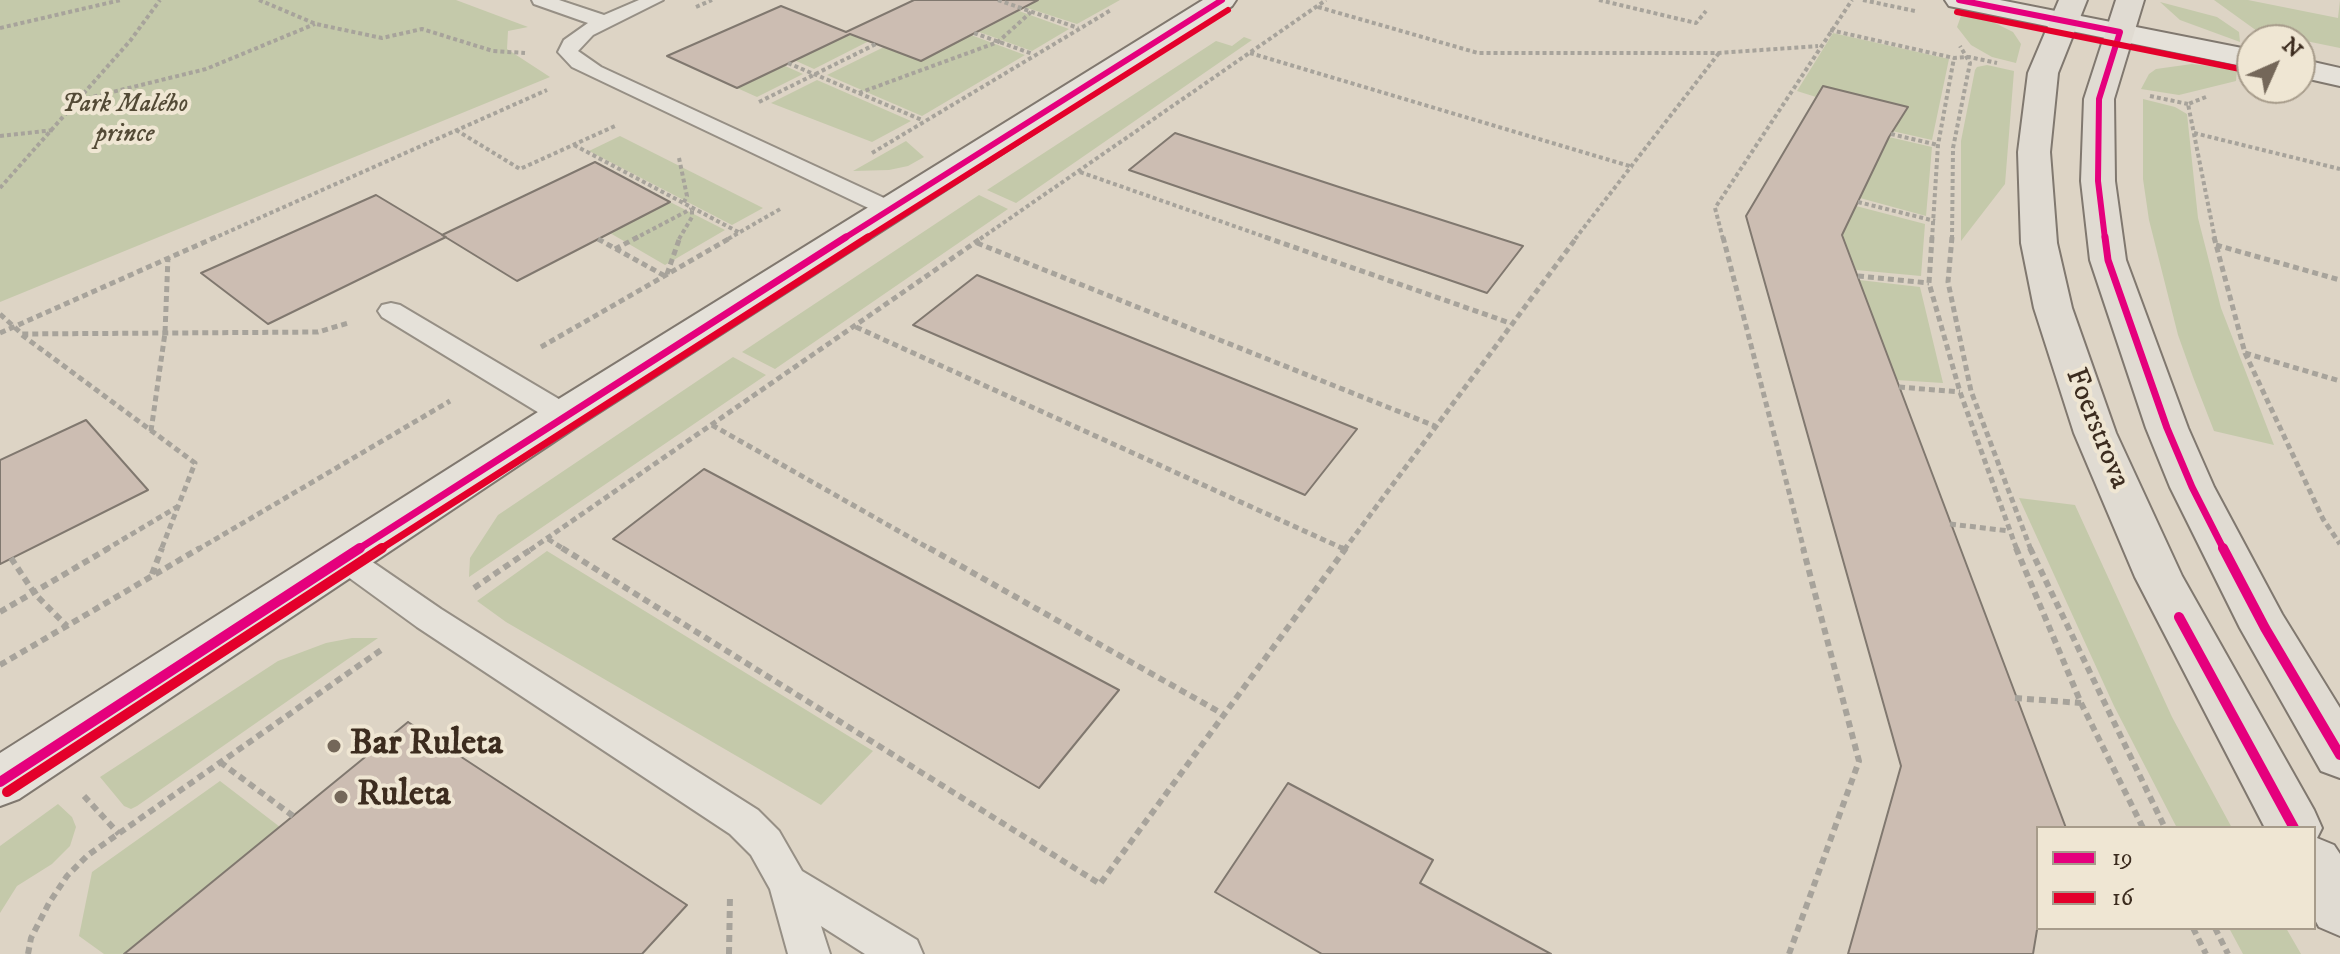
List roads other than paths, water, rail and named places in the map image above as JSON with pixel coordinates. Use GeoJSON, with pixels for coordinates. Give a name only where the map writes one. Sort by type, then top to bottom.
{"type":"FeatureCollection","features":[{"type":"Feature","properties":{"kind":"main road"},"geometry":{"type":"LineString","coordinates":[[2130,0],[2099,99],[2098,181],[2108,260],[2167,428],[2192,487],[2258,616],[2340,755]]}},
{"type":"Feature","properties":{"kind":"main road","name":"Foerstrova"},"geometry":{"type":"LineString","coordinates":[[2069,11],[2043,73],[2034,152],[2039,243],[2060,335],[2095,433],[2159,577],[2293,826]]}},
{"type":"Feature","properties":{"kind":"main road"},"geometry":{"type":"LineString","coordinates":[[2316,866],[2340,908]]}},
{"type":"Feature","properties":{"kind":"street"},"geometry":{"type":"LineString","coordinates":[[0,782],[564,415],[1222,0]]}},
{"type":"Feature","properties":{"kind":"street"},"geometry":{"type":"LineString","coordinates":[[1959,0],[2069,11],[2120,32],[2236,56]]}},
{"type":"Feature","properties":{"kind":"street"},"geometry":{"type":"LineString","coordinates":[[2316,72],[2340,77]]}},
{"type":"Feature","properties":{"kind":"lane"},"geometry":{"type":"LineString","coordinates":[[541,0],[605,22]]}},
{"type":"Feature","properties":{"kind":"lane"},"geometry":{"type":"LineString","coordinates":[[654,0],[605,22],[571,44],[568,52],[579,63],[889,209]]}},
{"type":"Feature","properties":{"kind":"lane"},"geometry":{"type":"LineString","coordinates":[[391,311],[564,415]]}},
{"type":"Feature","properties":{"kind":"lane"},"geometry":{"type":"LineString","coordinates":[[344,558],[429,618],[744,822],[765,843],[788,884],[809,954]]}},
{"type":"Feature","properties":{"kind":"lane"},"geometry":{"type":"LineString","coordinates":[[788,884],[902,954]]}},
{"type":"Feature","properties":{"kind":"place","name":"Bar Ruleta"},"geometry":{"type":"Point","coordinates":[334,746]}},
{"type":"Feature","properties":{"kind":"place","name":"Ruleta"},"geometry":{"type":"Point","coordinates":[341,797]}},
{"type":"Feature","properties":{"kind":"park label","name":"Park Malého prince"},"geometry":{"type":"Point","coordinates":[125,121]}}]}
